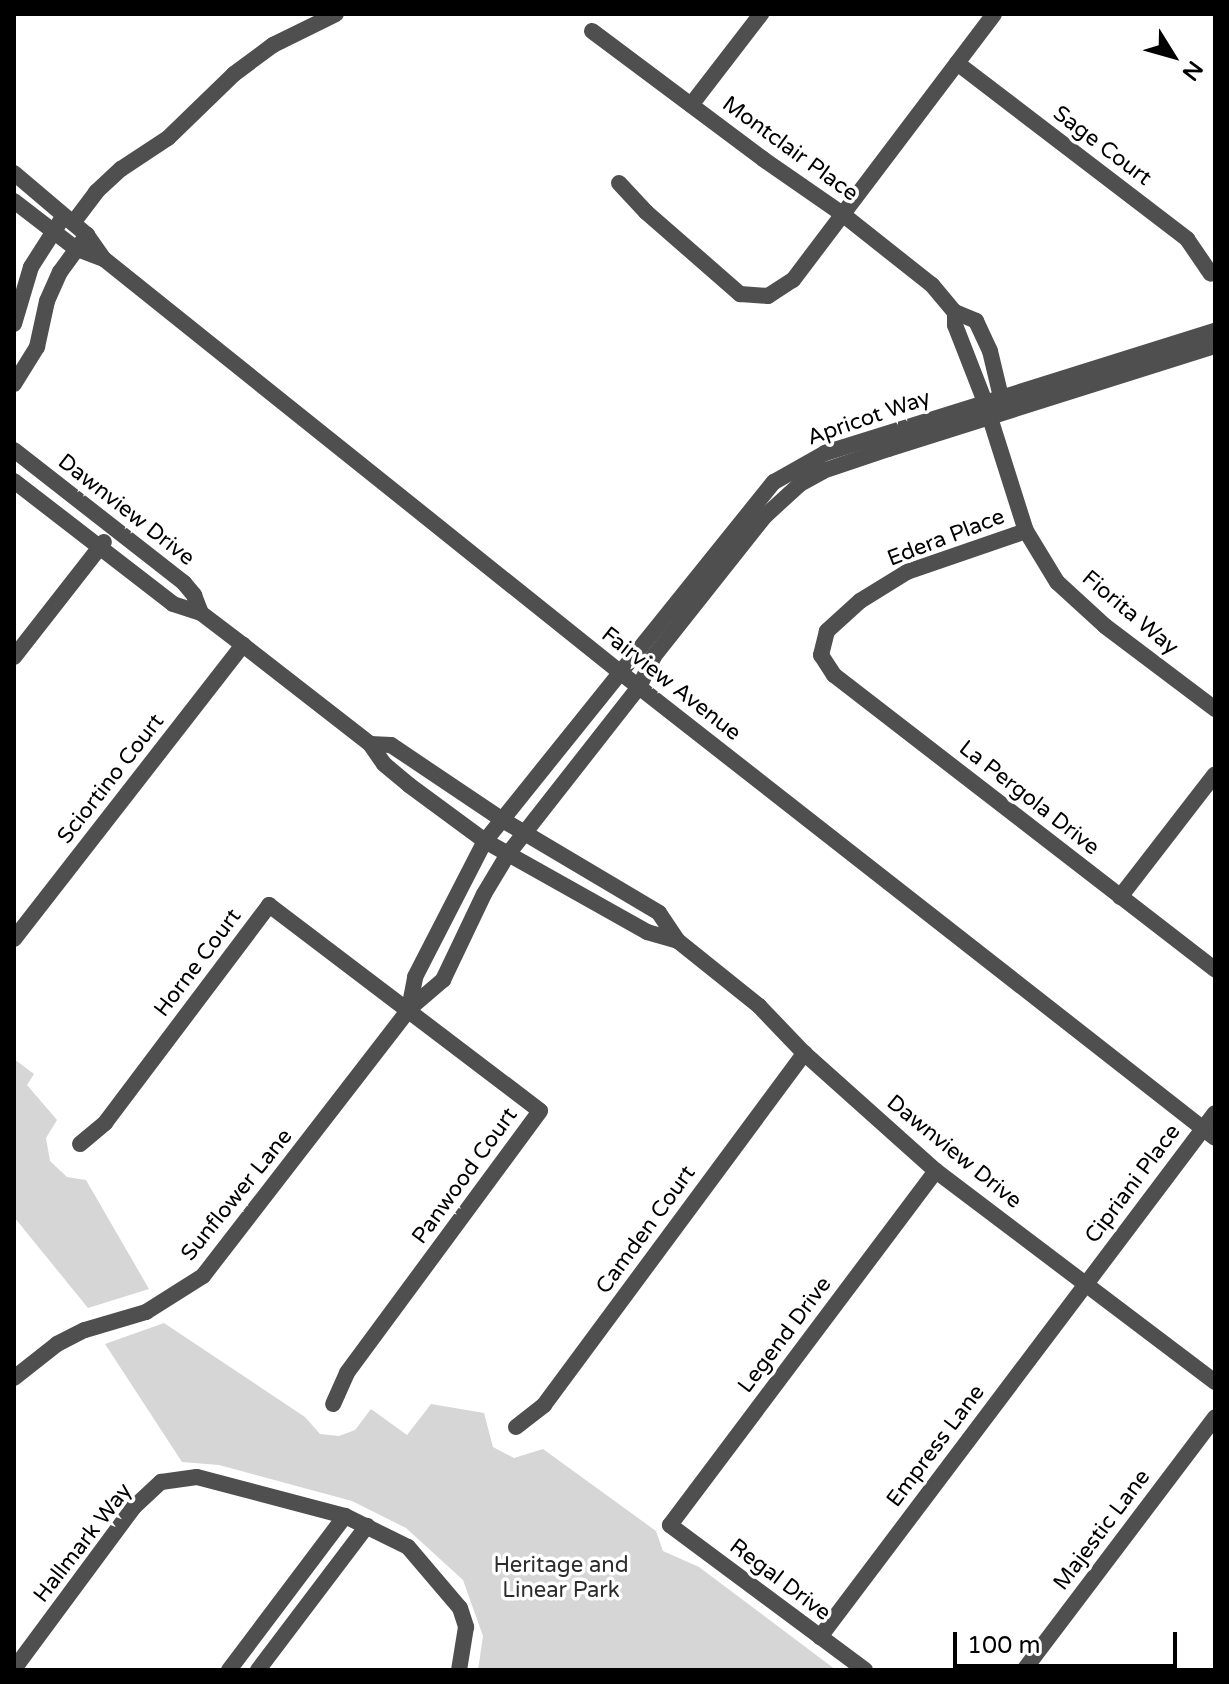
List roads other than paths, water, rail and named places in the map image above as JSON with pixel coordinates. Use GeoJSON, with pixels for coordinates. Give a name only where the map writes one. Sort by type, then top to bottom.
{"type":"FeatureCollection","features":[{"type":"Feature","properties":{"kind":"street"},"geometry":{"type":"LineString","coordinates":[[14,324],[31,267],[54,232],[121,169],[168,138],[234,74],[273,45],[336,14]]}},
{"type":"Feature","properties":{"kind":"street"},"geometry":{"type":"LineString","coordinates":[[691,105],[761,14]]}},
{"type":"Feature","properties":{"kind":"street"},"geometry":{"type":"LineString","coordinates":[[619,183],[646,212],[740,294],[768,296],[793,280],[994,14]]}},
{"type":"Feature","properties":{"kind":"street","name":"Montclair Place"},"geometry":{"type":"LineString","coordinates":[[592,31],[841,213],[932,285],[955,312],[955,325],[992,405]]}},
{"type":"Feature","properties":{"kind":"street","name":"Sage Court"},"geometry":{"type":"LineString","coordinates":[[957,63],[1187,239],[1211,274]]}},
{"type":"Feature","properties":{"kind":"street","name":"Fairview Avenue"},"geometry":{"type":"LineString","coordinates":[[14,173],[87,235],[104,259],[621,673],[1209,1133]]}},
{"type":"Feature","properties":{"kind":"street","name":"Fairview Avenue"},"geometry":{"type":"LineString","coordinates":[[14,201],[75,248],[104,259]]}},
{"type":"Feature","properties":{"kind":"street"},"geometry":{"type":"LineString","coordinates":[[14,384],[37,347],[47,301],[75,248],[87,235]]}},
{"type":"Feature","properties":{"kind":"street","name":"Apricot Way"},"geometry":{"type":"LineString","coordinates":[[639,687],[654,656],[765,516],[800,484],[823,471],[992,405],[1215,331]]}},
{"type":"Feature","properties":{"kind":"street","name":"Apricot Way"},"geometry":{"type":"LineString","coordinates":[[621,673],[774,482],[825,453],[1215,346]]}},
{"type":"Feature","properties":{"kind":"street","name":"Fiorita Way"},"geometry":{"type":"LineString","coordinates":[[992,405],[1026,531],[1057,582],[1105,626],[1215,709]]}},
{"type":"Feature","properties":{"kind":"street","name":"Dawnview Drive"},"geometry":{"type":"LineString","coordinates":[[14,450],[184,583],[194,595],[201,613]]}},
{"type":"Feature","properties":{"kind":"street","name":"Dawnview Drive"},"geometry":{"type":"LineString","coordinates":[[14,481],[173,604],[201,613],[243,645],[370,744],[384,764],[485,841],[647,932],[678,941]]}},
{"type":"Feature","properties":{"kind":"street"},"geometry":{"type":"LineString","coordinates":[[14,657],[114,529]]}},
{"type":"Feature","properties":{"kind":"street","name":"Edera Place"},"geometry":{"type":"LineString","coordinates":[[821,655],[827,631],[860,601],[907,572],[1026,531]]}},
{"type":"Feature","properties":{"kind":"street","name":"Sciortino Court"},"geometry":{"type":"LineString","coordinates":[[14,939],[243,645]]}},
{"type":"Feature","properties":{"kind":"street","name":"La Pergola Drive"},"geometry":{"type":"LineString","coordinates":[[821,655],[834,675],[1215,970]]}},
{"type":"Feature","properties":{"kind":"street","name":"Sunflower Lane"},"geometry":{"type":"LineString","coordinates":[[409,1009],[415,977],[485,841],[621,673]]}},
{"type":"Feature","properties":{"kind":"street","name":"Sunflower Lane"},"geometry":{"type":"LineString","coordinates":[[14,1378],[57,1344],[85,1330],[146,1312],[203,1276],[409,1009],[443,980],[484,894],[508,854],[639,687]]}},
{"type":"Feature","properties":{"kind":"street","name":"Dawnview Drive"},"geometry":{"type":"LineString","coordinates":[[370,744],[391,745],[501,819],[659,913],[678,941],[759,1006],[804,1053],[936,1171],[1215,1382]]}},
{"type":"Feature","properties":{"kind":"street"},"geometry":{"type":"LineString","coordinates":[[1120,897],[1215,774]]}},
{"type":"Feature","properties":{"kind":"street","name":"Horne Court"},"geometry":{"type":"LineString","coordinates":[[80,1144],[105,1123],[269,905],[409,1009]]}},
{"type":"Feature","properties":{"kind":"street","name":"Panwood Court"},"geometry":{"type":"LineString","coordinates":[[333,1404],[347,1373],[540,1111],[409,1009]]}},
{"type":"Feature","properties":{"kind":"street","name":"Camden Court"},"geometry":{"type":"LineString","coordinates":[[516,1427],[544,1405],[804,1053]]}},
{"type":"Feature","properties":{"kind":"street","name":"Cipriani Place"},"geometry":{"type":"LineString","coordinates":[[1086,1282],[1209,1133],[1215,1113]]}},
{"type":"Feature","properties":{"kind":"street","name":"Legend Drive"},"geometry":{"type":"LineString","coordinates":[[670,1525],[936,1171]]}},
{"type":"Feature","properties":{"kind":"street","name":"Empress Lane"},"geometry":{"type":"LineString","coordinates":[[820,1637],[1086,1282]]}},
{"type":"Feature","properties":{"kind":"street","name":"Majestic Lane"},"geometry":{"type":"LineString","coordinates":[[1024,1670],[1215,1417]]}},
{"type":"Feature","properties":{"kind":"street","name":"Hallmark Way"},"geometry":{"type":"LineString","coordinates":[[14,1669],[134,1507],[161,1482],[197,1477],[345,1516],[408,1547],[460,1608],[466,1627],[459,1670]]}},
{"type":"Feature","properties":{"kind":"street"},"geometry":{"type":"LineString","coordinates":[[229,1670],[345,1516]]}},
{"type":"Feature","properties":{"kind":"street","name":"Regal Drive"},"geometry":{"type":"LineString","coordinates":[[670,1525],[865,1670]]}},
{"type":"Feature","properties":{"kind":"street"},"geometry":{"type":"LineString","coordinates":[[258,1670],[367,1526]]}},
{"type":"Feature","properties":{"kind":"park label","name":"Heritage and Linear Park"},"geometry":{"type":"Point","coordinates":[561,1578]}}]}
